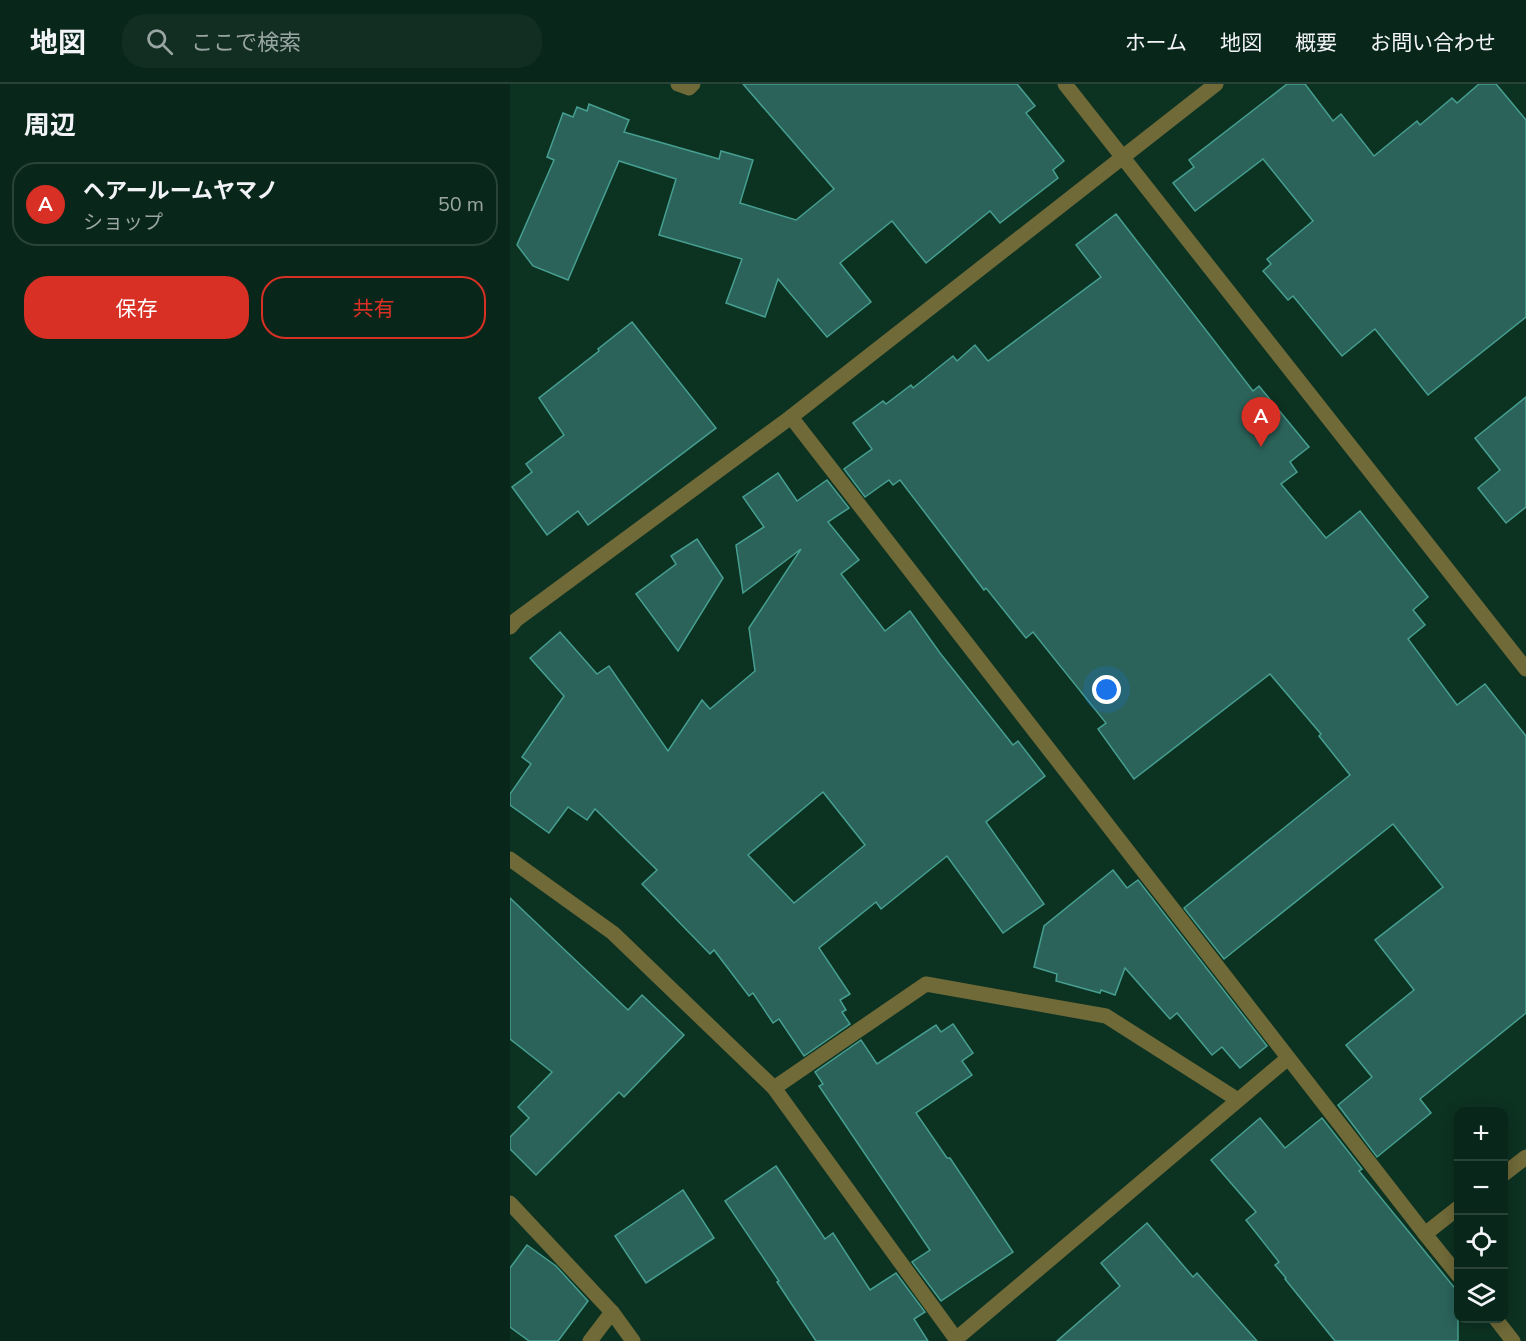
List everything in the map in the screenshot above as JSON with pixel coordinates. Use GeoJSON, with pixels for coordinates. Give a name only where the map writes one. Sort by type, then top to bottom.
{"type":"FeatureCollection","features":[{"type":"Feature","properties":{"kind":"street"},"geometry":{"type":"LineString","coordinates":[[678,84],[689,88],[693,84]]}},
{"type":"Feature","properties":{"kind":"street"},"geometry":{"type":"LineString","coordinates":[[1065,84],[1526,669]]}},
{"type":"Feature","properties":{"kind":"street"},"geometry":{"type":"LineString","coordinates":[[510,627],[791,417],[1216,84]]}},
{"type":"Feature","properties":{"kind":"street"},"geometry":{"type":"LineString","coordinates":[[791,417],[1454,1270]]}},
{"type":"Feature","properties":{"kind":"street"},"geometry":{"type":"LineString","coordinates":[[510,859],[613,933],[774,1088],[955,1340],[1288,1058]]}},
{"type":"Feature","properties":{"kind":"street"},"geometry":{"type":"LineString","coordinates":[[774,1088],[926,984],[1106,1016],[1238,1100]]}},
{"type":"Feature","properties":{"kind":"street"},"geometry":{"type":"LineString","coordinates":[[1508,1170],[1526,1157]]}},
{"type":"Feature","properties":{"kind":"street"},"geometry":{"type":"LineString","coordinates":[[510,1203],[612,1312],[633,1341]]}},
{"type":"Feature","properties":{"kind":"street"},"geometry":{"type":"LineString","coordinates":[[1425,1234],[1454,1211]]}},
{"type":"Feature","properties":{"kind":"street"},"geometry":{"type":"LineString","coordinates":[[590,1341],[612,1312]]}},
{"type":"Feature","properties":{"kind":"street"},"geometry":{"type":"LineString","coordinates":[[1499,1323],[1514,1341]]}},
{"type":"Feature","properties":{"kind":"building"},"geometry":{"type":"Polygon","coordinates":[[[743,84],[1017,84],[1035,106],[1026,113],[1064,161],[1053,170],[1058,178],[1000,223],[990,211],[926,263],[892,221],[840,263],[871,302],[827,337],[778,279],[765,317],[726,303],[742,259],[659,235],[676,179],[619,161],[568,280],[533,266],[517,245],[554,160],[547,157],[563,113],[573,117],[577,107],[587,111],[589,104],[629,120],[624,132],[719,159],[721,151],[753,160],[740,203],[796,220],[834,189],[743,84]]]}},
{"type":"Feature","properties":{"kind":"building"},"geometry":{"type":"Polygon","coordinates":[[[1287,84],[1305,84],[1333,121],[1341,114],[1374,156],[1417,121],[1420,125],[1452,98],[1457,103],[1479,84],[1496,84],[1526,120],[1526,317],[1428,395],[1375,329],[1342,356],[1293,296],[1288,300],[1263,271],[1271,264],[1267,259],[1313,221],[1263,159],[1195,211],[1173,183],[1194,167],[1189,160],[1287,84]]]}},
{"type":"Feature","properties":{"kind":"building"},"geometry":{"type":"Polygon","coordinates":[[[1116,214],[1253,391],[1259,386],[1309,447],[1290,462],[1297,472],[1281,484],[1326,538],[1360,511],[1428,597],[1413,610],[1425,625],[1408,639],[1457,705],[1485,684],[1526,736],[1526,1013],[1420,1099],[1431,1113],[1377,1157],[1338,1105],[1372,1077],[1346,1045],[1414,990],[1375,940],[1443,887],[1393,824],[1224,959],[1184,908],[1350,775],[1319,736],[1321,734],[1270,674],[1134,779],[1098,729],[1106,723],[1033,632],[1026,638],[986,588],[984,590],[900,480],[893,485],[889,480],[865,497],[844,469],[872,449],[853,423],[883,401],[886,404],[911,385],[913,388],[953,356],[957,361],[975,345],[988,361],[1101,277],[1076,245],[1116,214]]]}},
{"type":"Feature","properties":{"kind":"building"},"geometry":{"type":"Polygon","coordinates":[[[632,322],[716,428],[588,525],[578,511],[547,535],[512,487],[532,472],[526,464],[564,435],[539,398],[632,322]]]}},
{"type":"Feature","properties":{"kind":"building"},"geometry":{"type":"Polygon","coordinates":[[[1526,397],[1526,507],[1506,523],[1478,488],[1500,470],[1475,438],[1526,397]]]}},
{"type":"Feature","properties":{"kind":"building"},"geometry":{"type":"Polygon","coordinates":[[[778,473],[797,501],[827,480],[849,508],[828,522],[859,560],[841,574],[885,631],[910,611],[940,653],[1013,745],[1018,741],[1045,776],[986,822],[1044,904],[1003,933],[947,856],[881,909],[876,902],[819,948],[850,994],[840,1000],[846,1010],[842,1012],[850,1024],[804,1056],[779,1019],[773,1023],[753,993],[749,996],[714,950],[710,954],[642,884],[657,870],[595,809],[587,820],[568,807],[549,833],[510,805],[510,794],[531,764],[522,757],[564,696],[530,658],[560,632],[597,674],[609,666],[668,751],[702,700],[710,709],[755,671],[749,628],[801,549],[743,593],[736,545],[764,527],[743,497],[778,473]],[[823,792],[748,855],[794,903],[865,845],[823,792]]]}},
{"type":"Feature","properties":{"kind":"building"},"geometry":{"type":"Polygon","coordinates":[[[697,539],[723,578],[678,651],[636,594],[676,564],[671,556],[697,539]]]}},
{"type":"Feature","properties":{"kind":"building"},"geometry":{"type":"Polygon","coordinates":[[[1113,870],[1127,888],[1138,880],[1267,1046],[1240,1068],[1222,1047],[1212,1055],[1177,1013],[1170,1019],[1125,968],[1115,995],[1056,981],[1057,974],[1034,967],[1044,926],[1113,870]]]}},
{"type":"Feature","properties":{"kind":"building"},"geometry":{"type":"Polygon","coordinates":[[[510,898],[628,1010],[642,995],[684,1035],[624,1097],[619,1092],[536,1175],[510,1149],[510,1137],[529,1118],[518,1107],[552,1072],[510,1039],[510,898]]]}},
{"type":"Feature","properties":{"kind":"building"},"geometry":{"type":"Polygon","coordinates":[[[953,1024],[973,1053],[962,1061],[972,1075],[916,1113],[947,1158],[950,1158],[1013,1252],[941,1301],[912,1262],[930,1250],[819,1086],[823,1084],[815,1072],[861,1040],[877,1064],[936,1025],[941,1032],[953,1024]]]}},
{"type":"Feature","properties":{"kind":"building"},"geometry":{"type":"Polygon","coordinates":[[[1260,1118],[1285,1148],[1322,1118],[1362,1169],[1359,1171],[1454,1287],[1454,1323],[1458,1323],[1458,1341],[1335,1341],[1285,1279],[1275,1265],[1279,1262],[1246,1220],[1256,1212],[1211,1160],[1260,1118]]]}},
{"type":"Feature","properties":{"kind":"building"},"geometry":{"type":"Polygon","coordinates":[[[776,1166],[825,1239],[833,1233],[870,1290],[896,1273],[925,1312],[914,1319],[928,1341],[816,1341],[725,1201],[776,1166]]]}},
{"type":"Feature","properties":{"kind":"building"},"geometry":{"type":"Polygon","coordinates":[[[683,1190],[714,1238],[646,1283],[615,1236],[683,1190]]]}},
{"type":"Feature","properties":{"kind":"building"},"geometry":{"type":"Polygon","coordinates":[[[1147,1223],[1193,1277],[1197,1273],[1257,1341],[1057,1341],[1120,1286],[1101,1263],[1147,1223]]]}},
{"type":"Feature","properties":{"kind":"building"},"geometry":{"type":"Polygon","coordinates":[[[527,1245],[556,1266],[588,1301],[558,1341],[529,1341],[510,1327],[510,1268],[527,1245]]]}},
{"type":"Feature","properties":{"kind":"place","name":"ヘアールームヤマノ"},"geometry":{"type":"Point","coordinates":[1261,447]}}]}
